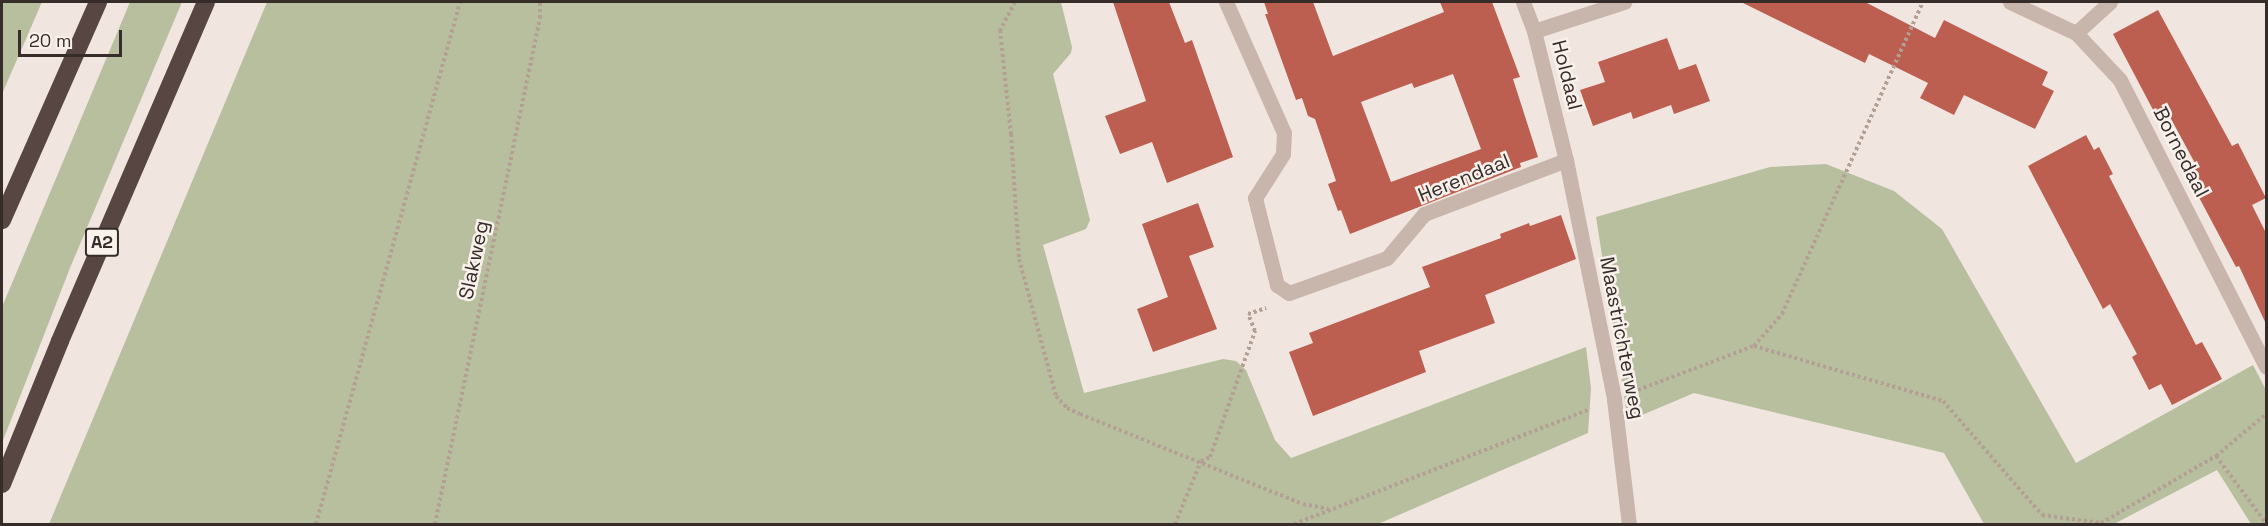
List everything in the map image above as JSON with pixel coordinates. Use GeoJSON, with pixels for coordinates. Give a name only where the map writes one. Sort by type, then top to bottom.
{"type":"FeatureCollection","features":[{"type":"Feature","properties":{"kind":"highway"},"geometry":{"type":"LineString","coordinates":[[4,213],[98,2]]}},
{"type":"Feature","properties":{"kind":"highway","name":"A2"},"geometry":{"type":"LineString","coordinates":[[2,484],[60,341],[206,2]]}},
{"type":"Feature","properties":{"kind":"street"},"geometry":{"type":"LineString","coordinates":[[1226,2],[1284,133],[1283,154],[1255,198],[1278,285]]}},
{"type":"Feature","properties":{"kind":"street","name":"Holdaal"},"geometry":{"type":"LineString","coordinates":[[1523,2],[1534,31],[1566,160]]}},
{"type":"Feature","properties":{"kind":"street"},"geometry":{"type":"LineString","coordinates":[[1534,31],[1624,2]]}},
{"type":"Feature","properties":{"kind":"street","name":"Bornedaal"},"geometry":{"type":"LineString","coordinates":[[2010,2],[2076,33],[2120,80],[2266,367]]}},
{"type":"Feature","properties":{"kind":"street"},"geometry":{"type":"LineString","coordinates":[[2076,33],[2110,2]]}},
{"type":"Feature","properties":{"kind":"street","name":"Herendaal"},"geometry":{"type":"LineString","coordinates":[[1278,285],[1289,293],[1387,258],[1424,214],[1566,160]]}},
{"type":"Feature","properties":{"kind":"street","name":"Maastrichterweg"},"geometry":{"type":"LineString","coordinates":[[1566,160],[1614,399],[1629,525]]}},
{"type":"Feature","properties":{"kind":"path"},"geometry":{"type":"LineString","coordinates":[[316,525],[460,2]]}},
{"type":"Feature","properties":{"kind":"path","name":"Slakweg"},"geometry":{"type":"LineString","coordinates":[[435,525],[540,18],[540,2]]}},
{"type":"Feature","properties":{"kind":"path"},"geometry":{"type":"LineString","coordinates":[[1015,2],[1000,30],[1011,134],[1019,259],[1053,389],[1067,408],[1303,504],[1329,510]]}},
{"type":"Feature","properties":{"kind":"path"},"geometry":{"type":"LineString","coordinates":[[1294,525],[1754,346],[1782,314],[1923,2]]}},
{"type":"Feature","properties":{"kind":"path"},"geometry":{"type":"LineString","coordinates":[[1175,525],[1201,461],[1210,457],[1254,331],[1248,314],[1265,309],[1278,285]]}},
{"type":"Feature","properties":{"kind":"path"},"geometry":{"type":"LineString","coordinates":[[1754,346],[1943,401],[2042,515],[2102,523],[2216,456],[2266,414]]}},
{"type":"Feature","properties":{"kind":"path"},"geometry":{"type":"LineString","coordinates":[[2216,456],[2266,523]]}},
{"type":"Feature","properties":{"kind":"green space"},"geometry":{"type":"Polygon","coordinates":[[[2,2],[42,2],[2,94],[2,2]]]}},
{"type":"Feature","properties":{"kind":"green space"},"geometry":{"type":"Polygon","coordinates":[[[130,2],[182,2],[70,268],[2,443],[2,307],[130,2]]]}},
{"type":"Feature","properties":{"kind":"green space"},"geometry":{"type":"Polygon","coordinates":[[[267,2],[1061,2],[1072,47],[1071,53],[1053,74],[1090,220],[1086,229],[1043,245],[1084,393],[1223,359],[1236,361],[1246,370],[1275,440],[1291,458],[1586,347],[1591,388],[1588,433],[1378,524],[49,524],[267,2]]]}},
{"type":"Feature","properties":{"kind":"green space"},"geometry":{"type":"Polygon","coordinates":[[[1826,164],[1894,191],[1942,229],[2076,463],[2253,365],[2266,390],[2266,524],[2251,524],[2217,470],[2114,524],[1984,524],[1944,453],[1694,393],[1628,421],[1596,217],[1770,167],[1826,164]]]}},
{"type":"Feature","properties":{"kind":"building"},"geometry":{"type":"Polygon","coordinates":[[[1113,2],[1169,2],[1185,43],[1192,40],[1233,157],[1167,183],[1152,142],[1120,154],[1105,116],[1146,101],[1113,2]]]}},
{"type":"Feature","properties":{"kind":"building"},"geometry":{"type":"Polygon","coordinates":[[[1264,2],[1313,2],[1333,56],[1444,12],[1440,2],[1492,2],[1520,77],[1513,79],[1538,157],[1520,163],[1521,167],[1350,234],[1328,184],[1336,181],[1315,119],[1308,116],[1302,98],[1296,100],[1265,14],[1268,14],[1264,2]],[[1453,74],[1414,88],[1412,83],[1361,102],[1391,182],[1481,149],[1453,74]]]}},
{"type":"Feature","properties":{"kind":"building"},"geometry":{"type":"Polygon","coordinates":[[[1741,2],[1865,2],[1935,38],[1944,20],[2048,72],[2042,85],[2054,91],[2035,129],[1964,95],[1954,115],[1920,98],[1928,83],[1869,54],[1865,63],[1741,2]]]}},
{"type":"Feature","properties":{"kind":"building"},"geometry":{"type":"Polygon","coordinates":[[[2158,10],[2232,146],[2238,143],[2266,198],[2252,205],[2266,233],[2266,324],[2239,266],[2236,267],[2185,171],[2196,165],[2170,117],[2160,123],[2113,34],[2158,10]]]}},
{"type":"Feature","properties":{"kind":"building"},"geometry":{"type":"Polygon","coordinates":[[[1667,38],[1679,70],[1696,64],[1710,101],[1674,114],[1671,105],[1633,119],[1631,112],[1593,126],[1580,90],[1605,82],[1598,62],[1667,38]]]}},
{"type":"Feature","properties":{"kind":"building"},"geometry":{"type":"Polygon","coordinates":[[[2086,135],[2094,150],[2099,147],[2113,174],[2109,176],[2196,345],[2202,342],[2222,379],[2172,405],[2161,384],[2149,390],[2132,357],[2137,354],[2110,304],[2103,309],[2028,166],[2086,135]]]}},
{"type":"Feature","properties":{"kind":"building"},"geometry":{"type":"Polygon","coordinates":[[[1198,203],[1214,247],[1189,256],[1217,329],[1153,352],[1137,309],[1168,297],[1142,224],[1198,203]]]}},
{"type":"Feature","properties":{"kind":"building"},"geometry":{"type":"Polygon","coordinates":[[[1561,215],[1576,259],[1485,295],[1495,323],[1419,351],[1426,372],[1313,416],[1289,352],[1313,343],[1309,333],[1430,287],[1422,267],[1501,238],[1500,234],[1529,223],[1530,226],[1561,215]]]}}]}
